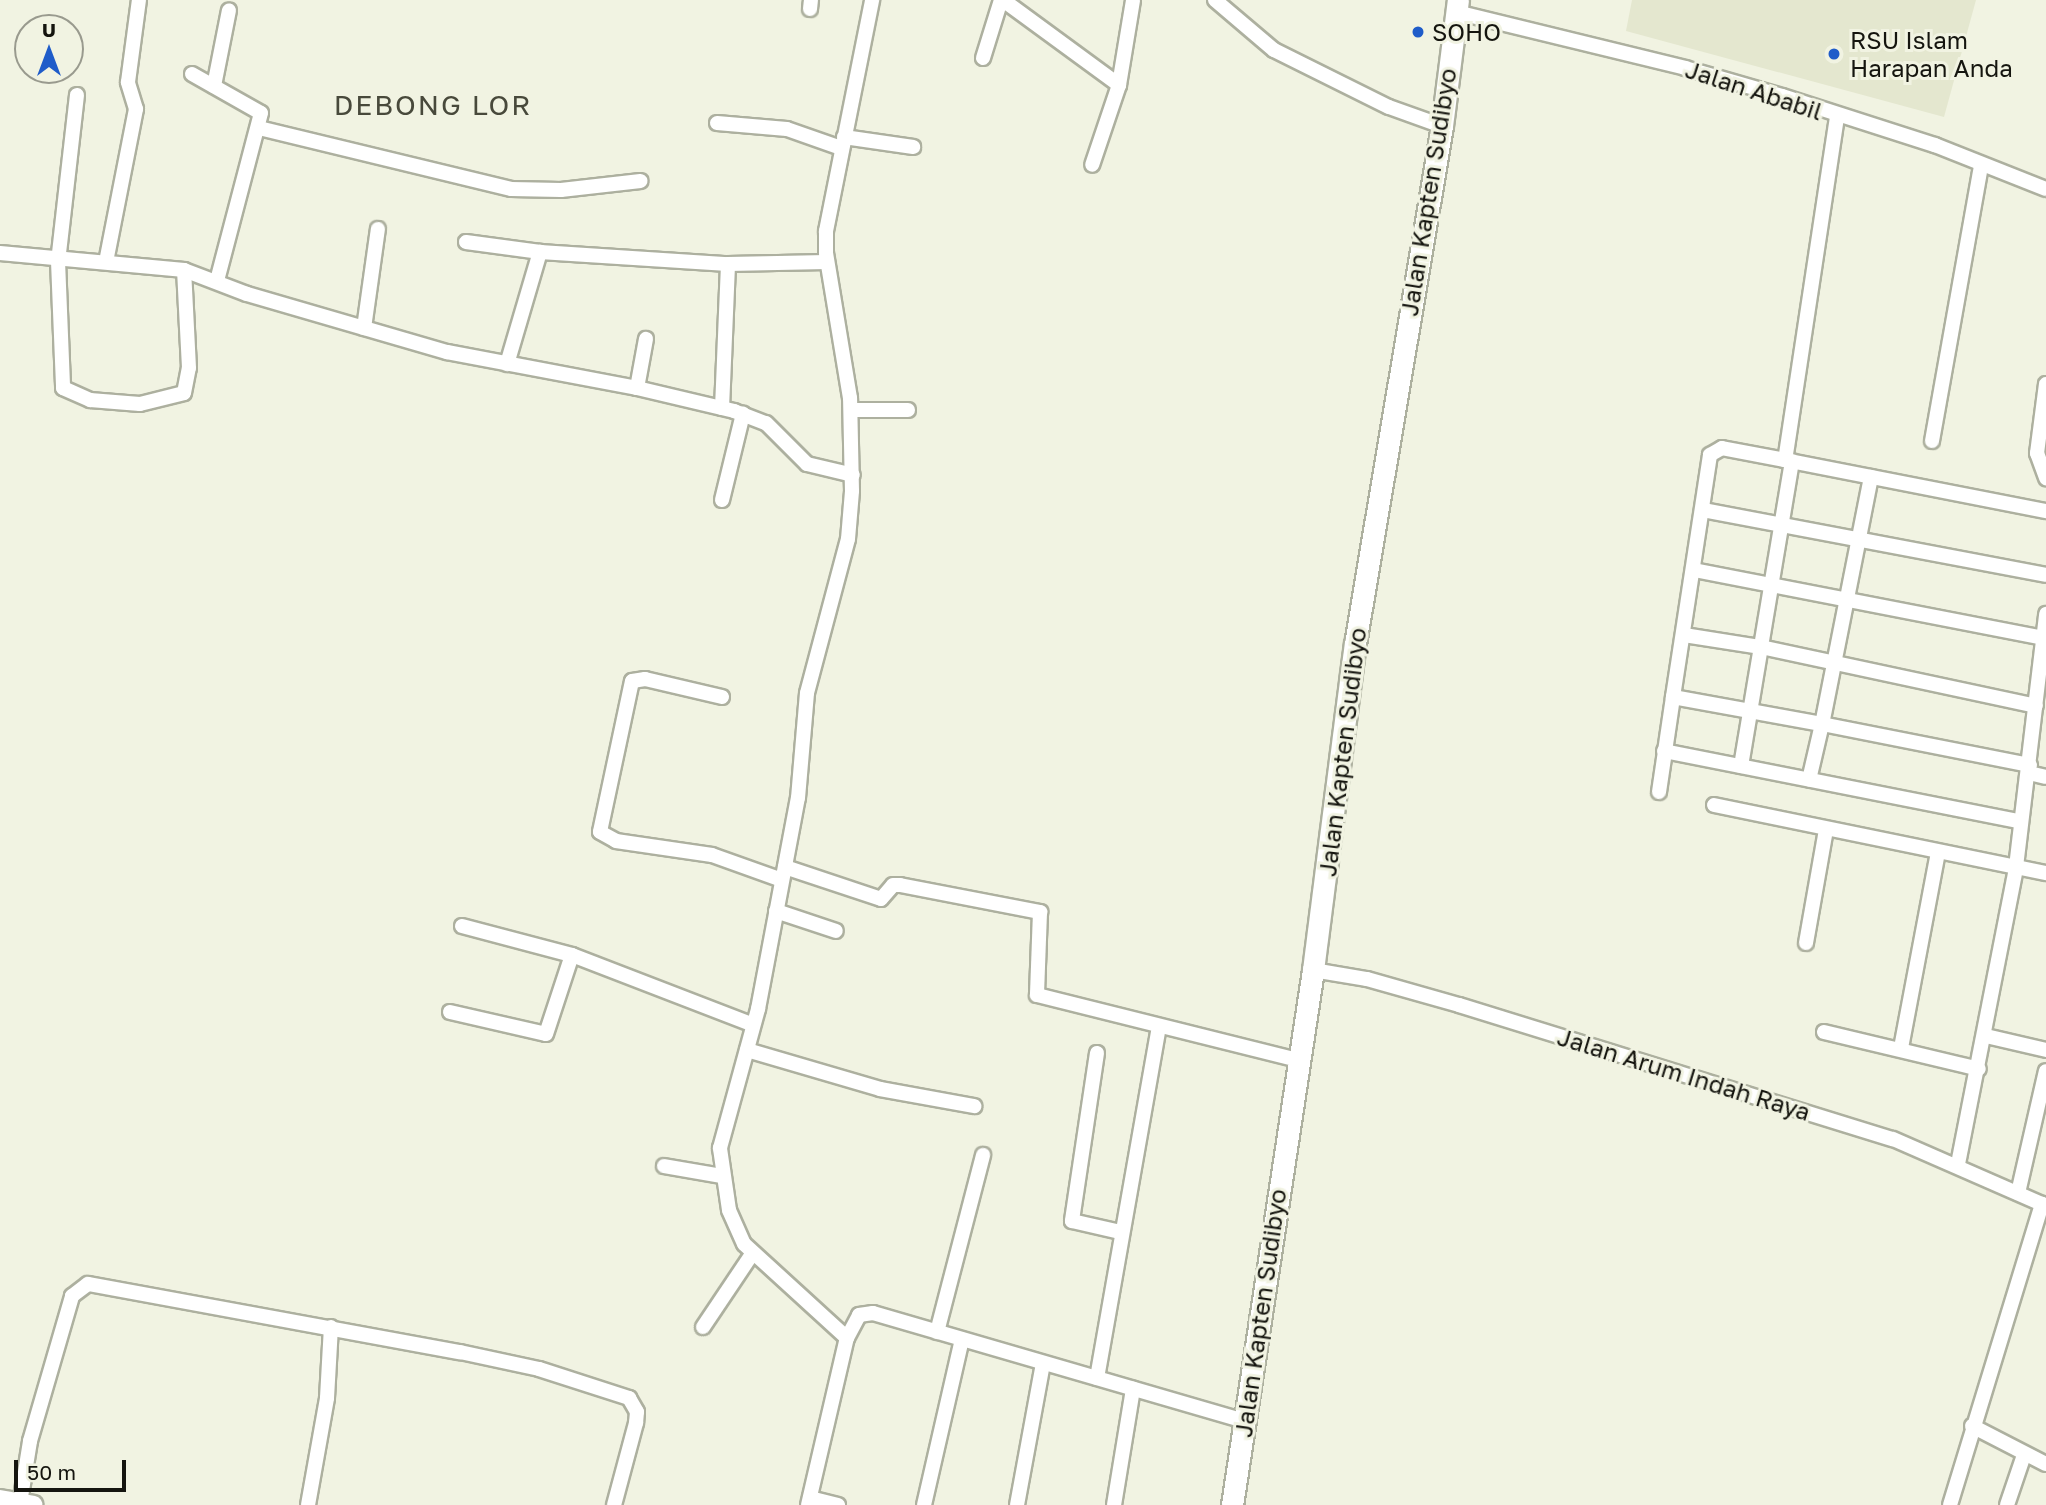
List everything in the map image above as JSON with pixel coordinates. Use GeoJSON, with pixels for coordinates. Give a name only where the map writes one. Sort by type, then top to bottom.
{"type":"FeatureCollection","features":[{"type":"Feature","properties":{"kind":"main road","name":"Jalan Kapten Sudibyo"},"geometry":{"type":"LineString","coordinates":[[1232,1505],[1297,1060],[1313,970],[1355,645],[1441,126],[1457,6]]}},
{"type":"Feature","properties":{"kind":"street"},"geometry":{"type":"LineString","coordinates":[[106,262],[136,109],[128,82],[139,0]]}},
{"type":"Feature","properties":{"kind":"street"},"geometry":{"type":"LineString","coordinates":[[848,1338],[752,1254],[738,1235],[722,1176],[721,1141],[753,1025],[798,798],[807,693],[848,539],[853,475],[851,410],[827,262],[826,231],[872,0]]}},
{"type":"Feature","properties":{"kind":"street"},"geometry":{"type":"LineString","coordinates":[[983,58],[1002,0],[1119,85]]}},
{"type":"Feature","properties":{"kind":"street"},"geometry":{"type":"LineString","coordinates":[[1092,165],[1119,85],[1133,0]]}},
{"type":"Feature","properties":{"kind":"street"},"geometry":{"type":"LineString","coordinates":[[1215,0],[1273,50],[1389,107],[1441,126]]}},
{"type":"Feature","properties":{"kind":"street","name":"Jalan Ababil"},"geometry":{"type":"LineString","coordinates":[[1457,6],[1685,68],[1935,145],[1981,167],[2046,189]]}},
{"type":"Feature","properties":{"kind":"street"},"geometry":{"type":"LineString","coordinates":[[214,86],[229,10]]}},
{"type":"Feature","properties":{"kind":"street"},"geometry":{"type":"LineString","coordinates":[[192,75],[257,109],[259,128],[217,281]]}},
{"type":"Feature","properties":{"kind":"street"},"geometry":{"type":"LineString","coordinates":[[77,95],[58,261],[63,388],[90,400],[122,403],[168,400],[184,393],[189,368],[184,270]]}},
{"type":"Feature","properties":{"kind":"street"},"geometry":{"type":"LineString","coordinates":[[1741,766],[1772,584],[1838,117]]}},
{"type":"Feature","properties":{"kind":"street"},"geometry":{"type":"LineString","coordinates":[[717,123],[787,129],[842,142],[913,148]]}},
{"type":"Feature","properties":{"kind":"street"},"geometry":{"type":"LineString","coordinates":[[259,128],[511,189],[561,190],[640,181]]}},
{"type":"Feature","properties":{"kind":"street"},"geometry":{"type":"LineString","coordinates":[[1931,441],[1981,167]]}},
{"type":"Feature","properties":{"kind":"street"},"geometry":{"type":"LineString","coordinates":[[364,328],[378,229]]}},
{"type":"Feature","properties":{"kind":"street"},"geometry":{"type":"LineString","coordinates":[[466,242],[540,252],[728,264],[827,262]]}},
{"type":"Feature","properties":{"kind":"street"},"geometry":{"type":"LineString","coordinates":[[507,364],[540,252]]}},
{"type":"Feature","properties":{"kind":"street"},"geometry":{"type":"LineString","coordinates":[[0,253],[58,261],[106,262],[184,270],[364,328],[507,364],[637,387],[722,408],[766,423],[807,464],[853,475]]}},
{"type":"Feature","properties":{"kind":"street"},"geometry":{"type":"LineString","coordinates":[[722,408],[728,264]]}},
{"type":"Feature","properties":{"kind":"street"},"geometry":{"type":"LineString","coordinates":[[637,387],[646,340]]}},
{"type":"Feature","properties":{"kind":"street"},"geometry":{"type":"LineString","coordinates":[[2045,475],[2037,453],[2046,384]]}},
{"type":"Feature","properties":{"kind":"street"},"geometry":{"type":"LineString","coordinates":[[851,410],[908,410]]}},
{"type":"Feature","properties":{"kind":"street"},"geometry":{"type":"LineString","coordinates":[[722,500],[743,414]]}},
{"type":"Feature","properties":{"kind":"street"},"geometry":{"type":"LineString","coordinates":[[1659,792],[1703,510],[1707,461],[1715,450],[1788,460],[2046,511]]}},
{"type":"Feature","properties":{"kind":"street"},"geometry":{"type":"LineString","coordinates":[[1809,780],[1850,598],[1871,477]]}},
{"type":"Feature","properties":{"kind":"street"},"geometry":{"type":"LineString","coordinates":[[1703,510],[1860,542],[2046,575]]}},
{"type":"Feature","properties":{"kind":"street"},"geometry":{"type":"LineString","coordinates":[[1694,570],[1850,598],[2044,638]]}},
{"type":"Feature","properties":{"kind":"street"},"geometry":{"type":"LineString","coordinates":[[1958,1164],[1986,1036],[2016,867],[2046,614]]}},
{"type":"Feature","properties":{"kind":"street"},"geometry":{"type":"LineString","coordinates":[[1684,635],[1761,647],[2036,706]]}},
{"type":"Feature","properties":{"kind":"street"},"geometry":{"type":"LineString","coordinates":[[722,696],[645,679],[632,681],[600,832],[616,841],[712,855],[881,899],[893,885],[901,885],[1040,912],[1043,932],[1034,993],[1134,1016],[1159,1027],[1297,1060]]}},
{"type":"Feature","properties":{"kind":"street"},"geometry":{"type":"LineString","coordinates":[[1673,697],[1822,724],[2029,769],[2046,777]]}},
{"type":"Feature","properties":{"kind":"street"},"geometry":{"type":"LineString","coordinates":[[1664,751],[2021,822]]}},
{"type":"Feature","properties":{"kind":"street"},"geometry":{"type":"LineString","coordinates":[[1714,805],[2046,873]]}},
{"type":"Feature","properties":{"kind":"street"},"geometry":{"type":"LineString","coordinates":[[1806,943],[1826,830]]}},
{"type":"Feature","properties":{"kind":"street"},"geometry":{"type":"LineString","coordinates":[[1901,1048],[1938,852]]}},
{"type":"Feature","properties":{"kind":"street"},"geometry":{"type":"LineString","coordinates":[[776,911],[836,931]]}},
{"type":"Feature","properties":{"kind":"street"},"geometry":{"type":"LineString","coordinates":[[462,926],[572,955],[753,1025]]}},
{"type":"Feature","properties":{"kind":"street"},"geometry":{"type":"LineString","coordinates":[[450,1012],[546,1034],[572,955]]}},
{"type":"Feature","properties":{"kind":"street","name":"Jalan Arum Indah Raya"},"geometry":{"type":"LineString","coordinates":[[1313,970],[1367,979],[1640,1059],[1893,1139],[1958,1164],[2044,1205]]}},
{"type":"Feature","properties":{"kind":"street"},"geometry":{"type":"LineString","coordinates":[[1097,1378],[1159,1027]]}},
{"type":"Feature","properties":{"kind":"street"},"geometry":{"type":"LineString","coordinates":[[1824,1032],[1901,1048],[1979,1069]]}},
{"type":"Feature","properties":{"kind":"street"},"geometry":{"type":"LineString","coordinates":[[1986,1036],[2046,1050]]}},
{"type":"Feature","properties":{"kind":"street"},"geometry":{"type":"LineString","coordinates":[[747,1050],[880,1089],[974,1106]]}},
{"type":"Feature","properties":{"kind":"street"},"geometry":{"type":"LineString","coordinates":[[1097,1053],[1072,1221],[1121,1232]]}},
{"type":"Feature","properties":{"kind":"street"},"geometry":{"type":"LineString","coordinates":[[2018,1193],[2046,1071]]}},
{"type":"Feature","properties":{"kind":"street"},"geometry":{"type":"LineString","coordinates":[[937,1332],[983,1155]]}},
{"type":"Feature","properties":{"kind":"street"},"geometry":{"type":"LineString","coordinates":[[664,1166],[722,1176]]}},
{"type":"Feature","properties":{"kind":"street"},"geometry":{"type":"LineString","coordinates":[[1950,1505],[1972,1426],[2044,1205]]}},
{"type":"Feature","properties":{"kind":"street"},"geometry":{"type":"LineString","coordinates":[[703,1327],[752,1254]]}},
{"type":"Feature","properties":{"kind":"street"},"geometry":{"type":"LineString","coordinates":[[0,1499],[27,1504],[30,1441],[72,1296],[82,1285],[331,1327],[539,1369],[629,1398],[637,1412],[636,1423],[614,1505]]}},
{"type":"Feature","properties":{"kind":"street"},"geometry":{"type":"LineString","coordinates":[[838,1505],[809,1501],[852,1324],[864,1313],[1244,1421]]}},
{"type":"Feature","properties":{"kind":"street"},"geometry":{"type":"LineString","coordinates":[[308,1505],[327,1398],[331,1327]]}},
{"type":"Feature","properties":{"kind":"street"},"geometry":{"type":"LineString","coordinates":[[924,1505],[962,1339]]}},
{"type":"Feature","properties":{"kind":"street"},"geometry":{"type":"LineString","coordinates":[[1017,1505],[1043,1363]]}},
{"type":"Feature","properties":{"kind":"street"},"geometry":{"type":"LineString","coordinates":[[1114,1505],[1133,1389]]}},
{"type":"Feature","properties":{"kind":"street"},"geometry":{"type":"LineString","coordinates":[[1972,1426],[2046,1465]]}},
{"type":"Feature","properties":{"kind":"street"},"geometry":{"type":"LineString","coordinates":[[2007,1505],[2024,1455]]}},
{"type":"Feature","properties":{"kind":"shaded area","name":"RSU Islam Harapan Anda"},"geometry":{"type":"Polygon","coordinates":[[[1632,0],[1976,0],[1944,117],[1626,31],[1632,0]]]}},
{"type":"Feature","properties":{"kind":"place","name":"SOHO"},"geometry":{"type":"Point","coordinates":[1418,32]}},
{"type":"Feature","properties":{"kind":"place","name":"RSU Islam Harapan Anda"},"geometry":{"type":"Point","coordinates":[1834,54]}},
{"type":"Feature","properties":{"kind":"district","name":"DEBONG LOR"},"geometry":{"type":"Point","coordinates":[433,105]}}]}
